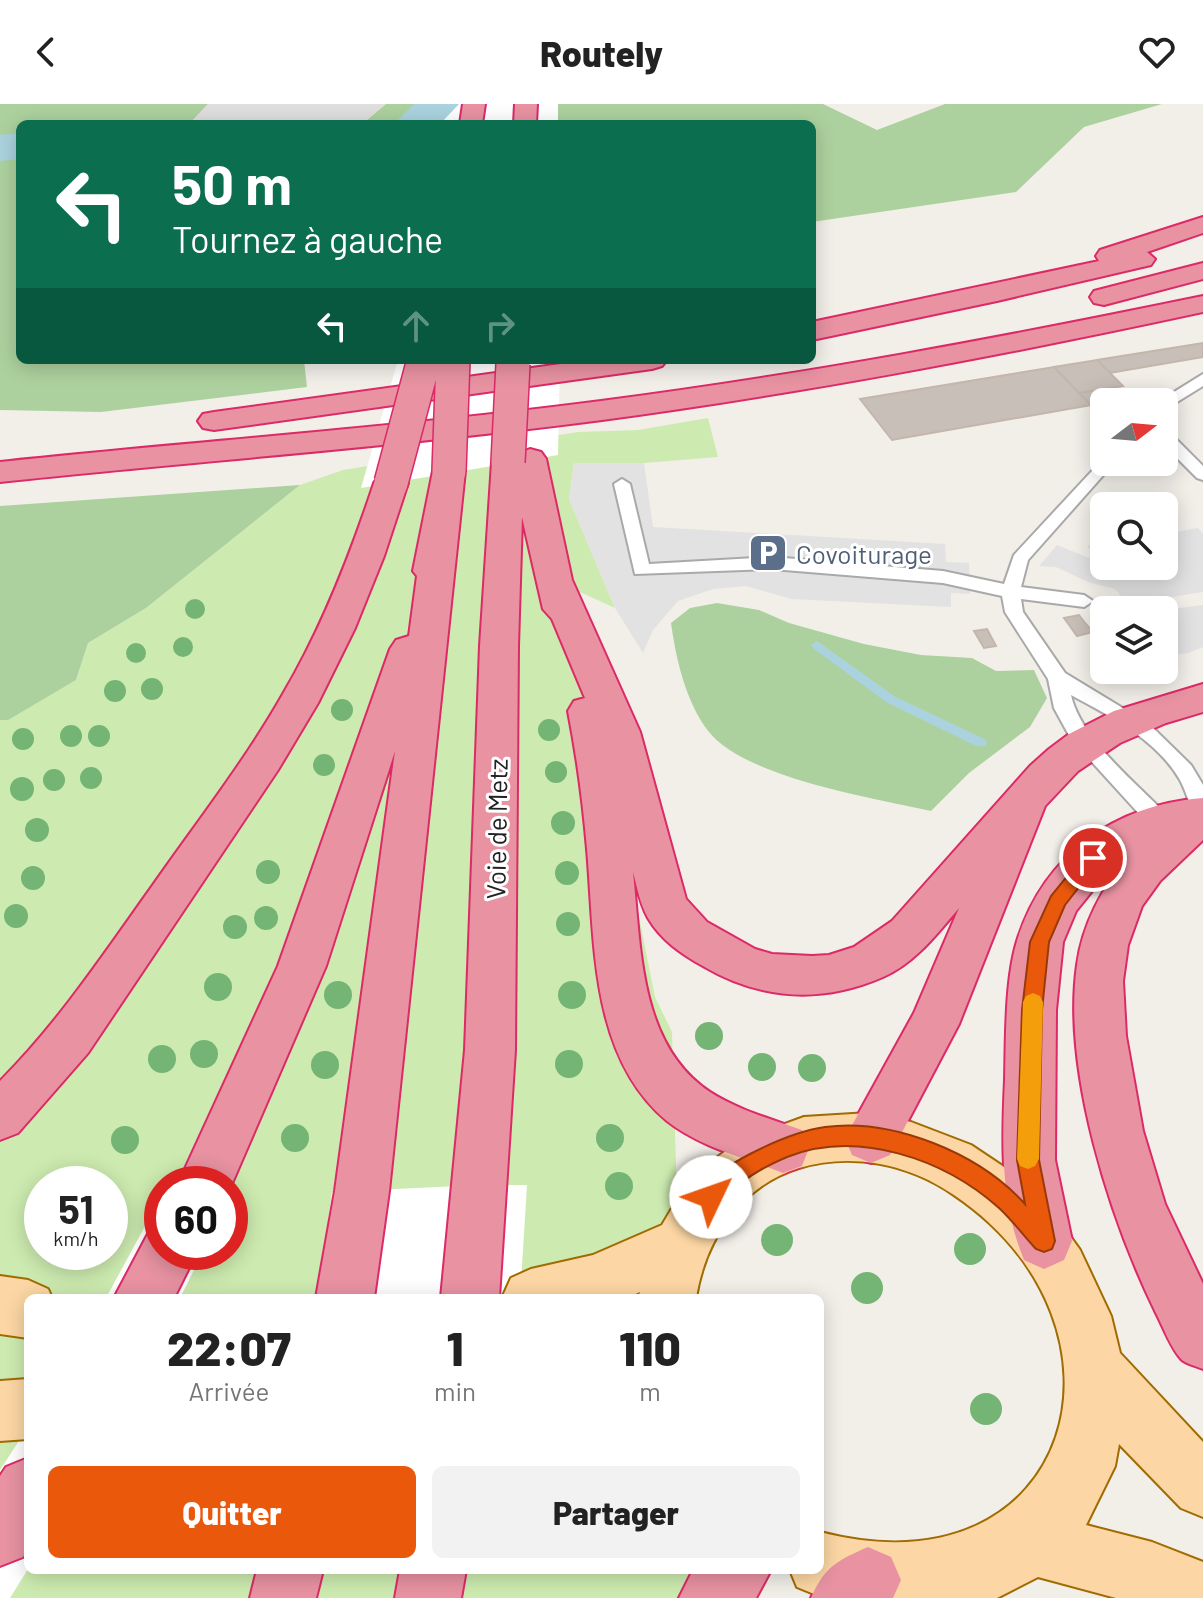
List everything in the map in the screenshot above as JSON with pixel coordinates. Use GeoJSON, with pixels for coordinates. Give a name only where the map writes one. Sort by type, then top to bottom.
{"type":"FeatureCollection","features":[{"type":"Feature","properties":{"kind":"highway"},"geometry":{"type":"LineString","coordinates":[[997,293],[1203,225]]}},
{"type":"Feature","properties":{"kind":"highway"},"geometry":{"type":"LineString","coordinates":[[816,330],[997,293],[1203,243]]}},
{"type":"Feature","properties":{"kind":"highway"},"geometry":{"type":"LineString","coordinates":[[816,359],[1099,298],[1203,271]]}},
{"type":"Feature","properties":{"kind":"highway"},"geometry":{"type":"LineString","coordinates":[[0,472],[357,439],[680,400],[919,362],[1203,304]]}},
{"type":"Feature","properties":{"kind":"highway"},"geometry":{"type":"LineString","coordinates":[[0,1116],[32,1084],[86,1017],[272,745],[313,675],[358,582],[391,483],[423,364]]}},
{"type":"Feature","properties":{"kind":"highway"},"geometry":{"type":"LineString","coordinates":[[346,1294],[362,1191],[449,471],[453,364]]}},
{"type":"Feature","properties":{"kind":"highway","name":"Voie de Metz"},"geometry":{"type":"LineString","coordinates":[[470,1294],[490,1050],[499,646],[519,461],[513,364]]}},
{"type":"Feature","properties":{"kind":"highway"},"geometry":{"type":"LineString","coordinates":[[90,433],[356,403],[624,364]]}},
{"type":"Feature","properties":{"kind":"highway"},"geometry":{"type":"LineString","coordinates":[[240,448],[508,412],[788,364]]}},
{"type":"Feature","properties":{"kind":"highway"},"geometry":{"type":"LineString","coordinates":[[519,461],[542,532],[595,741],[626,1005],[640,1046],[655,1072],[684,1103],[704,1115],[783,1148]]}},
{"type":"Feature","properties":{"kind":"highway"},"geometry":{"type":"LineString","coordinates":[[213,1166],[302,966],[403,666],[438,545]]}},
{"type":"Feature","properties":{"kind":"highway"},"geometry":{"type":"LineString","coordinates":[[554,580],[620,732],[666,908],[691,936],[742,965],[772,974],[829,975],[869,962],[908,935],[1047,772],[1086,743],[1131,719],[1203,698]]}},
{"type":"Feature","properties":{"kind":"highway"},"geometry":{"type":"LineString","coordinates":[[871,1138],[934,1024],[1027,798]]}},
{"type":"Feature","properties":{"kind":"highway"},"geometry":{"type":"LineString","coordinates":[[1044,1241],[1028,1160],[1032,1010],[1040,942],[1057,901],[1093,858],[1135,829],[1192,815]]}},
{"type":"Feature","properties":{"kind":"highway"},"geometry":{"type":"LineString","coordinates":[[1192,815],[1140,870],[1118,907],[1103,946],[1097,983],[1108,1089],[1121,1152],[1139,1213],[1161,1265],[1203,1340]]}},
{"type":"Feature","properties":{"kind":"highway"},"geometry":{"type":"LineString","coordinates":[[145,1294],[159,1270]]}},
{"type":"Feature","properties":{"kind":"highway"},"geometry":{"type":"LineString","coordinates":[[0,1534],[24,1495]]}},
{"type":"Feature","properties":{"kind":"highway"},"geometry":{"type":"LineString","coordinates":[[283,1598],[289,1574]]}},
{"type":"Feature","properties":{"kind":"highway"},"geometry":{"type":"LineString","coordinates":[[428,1598],[432,1574]]}},
{"type":"Feature","properties":{"kind":"highway"},"geometry":{"type":"LineString","coordinates":[[712,1598],[734,1574]]}},
{"type":"Feature","properties":{"kind":"main road"},"geometry":{"type":"LineString","coordinates":[[668,1294],[681,1245],[700,1212],[723,1184],[752,1163],[783,1148],[825,1137],[871,1138],[918,1148],[964,1169],[1007,1201],[1044,1241],[1059,1264],[1082,1314],[1094,1368],[1093,1423],[1083,1464],[1066,1501],[1032,1543],[992,1569],[968,1577],[919,1584],[844,1581]]}},
{"type":"Feature","properties":{"kind":"main road"},"geometry":{"type":"LineString","coordinates":[[548,1294],[595,1283],[681,1245]]}},
{"type":"Feature","properties":{"kind":"main road"},"geometry":{"type":"LineString","coordinates":[[0,1305],[24,1308]]}},
{"type":"Feature","properties":{"kind":"main road"},"geometry":{"type":"LineString","coordinates":[[1094,1368],[1149,1432],[1203,1486]]}},
{"type":"Feature","properties":{"kind":"main road"},"geometry":{"type":"LineString","coordinates":[[0,1411],[24,1409]]}},
{"type":"Feature","properties":{"kind":"main road"},"geometry":{"type":"LineString","coordinates":[[1032,1543],[1152,1575],[1203,1595]]}},
{"type":"Feature","properties":{"kind":"lane"},"geometry":{"type":"LineString","coordinates":[[1178,395],[1202,380]]}},
{"type":"Feature","properties":{"kind":"lane"},"geometry":{"type":"LineString","coordinates":[[1178,450],[1203,475]]}},
{"type":"Feature","properties":{"kind":"lane"},"geometry":{"type":"LineString","coordinates":[[1094,476],[1027,550],[1016,568],[1011,592],[1014,612],[1058,678],[1064,708],[1086,743],[1192,815]]}},
{"type":"Feature","properties":{"kind":"lane"},"geometry":{"type":"LineString","coordinates":[[622,484],[641,570],[772,563],[943,577],[1011,592],[1084,601]]}},
{"type":"Feature","properties":{"kind":"lane"},"geometry":{"type":"LineString","coordinates":[[1027,550],[1047,557]]}},
{"type":"Feature","properties":{"kind":"lane"},"geometry":{"type":"LineString","coordinates":[[1058,678],[1131,719],[1168,750],[1186,772],[1192,815]]}},
{"type":"Feature","properties":{"kind":"shaded area"},"geometry":{"type":"Polygon","coordinates":[[[208,104],[386,104],[366,120],[193,120],[208,104]]]}},
{"type":"Feature","properties":{"kind":"shaded area","name":"Covoiturage"},"geometry":{"type":"Polygon","coordinates":[[[574,463],[644,463],[653,527],[945,544],[946,562],[969,563],[970,594],[951,593],[951,607],[791,599],[746,586],[713,589],[678,601],[653,630],[643,653],[615,608],[569,499],[574,463]]]}},
{"type":"Feature","properties":{"kind":"shaded area"},"geometry":{"type":"Polygon","coordinates":[[[1198,528],[1203,534],[1203,592],[1178,596],[1121,596],[1115,589],[1088,582],[1056,567],[1039,566],[1057,545],[1090,558],[1090,580],[1178,580],[1178,532],[1198,528]]]}},
{"type":"Feature","properties":{"kind":"shaded area"},"geometry":{"type":"Polygon","coordinates":[[[1203,605],[1203,647],[1178,654],[1178,608],[1203,605]]]}},
{"type":"Feature","properties":{"kind":"green space"},"geometry":{"type":"Polygon","coordinates":[[[0,104],[208,104],[193,120],[16,120],[16,364],[304,364],[307,387],[101,412],[0,410],[0,104]]]}},
{"type":"Feature","properties":{"kind":"green space"},"geometry":{"type":"Polygon","coordinates":[[[386,104],[823,104],[877,130],[945,104],[1162,104],[1084,127],[1016,192],[816,221],[816,120],[367,120],[386,104]]]}},
{"type":"Feature","properties":{"kind":"green space"},"geometry":{"type":"Polygon","coordinates":[[[708,418],[718,457],[644,463],[574,463],[569,499],[615,608],[556,581],[587,657],[655,997],[672,1032],[680,1294],[24,1294],[24,1574],[688,1574],[689,1598],[0,1598],[0,720],[8,719],[76,680],[88,643],[146,608],[300,485],[343,470],[578,432],[638,430],[708,418]]]}},
{"type":"Feature","properties":{"kind":"green space"},"geometry":{"type":"Polygon","coordinates":[[[300,485],[146,608],[88,643],[76,680],[8,720],[0,720],[0,506],[300,485]]]}},
{"type":"Feature","properties":{"kind":"green space"},"geometry":{"type":"Polygon","coordinates":[[[717,603],[759,610],[789,623],[864,644],[921,655],[972,658],[996,671],[1034,670],[1047,698],[1030,727],[969,773],[931,811],[812,784],[751,762],[727,748],[709,732],[694,708],[679,666],[671,623],[690,608],[717,603]]]}},
{"type":"Feature","properties":{"kind":"pier"},"geometry":{"type":"Polygon","coordinates":[[[437,104],[558,104],[558,120],[435,120],[437,104]]]}},
{"type":"Feature","properties":{"kind":"pier"},"geometry":{"type":"Polygon","coordinates":[[[397,364],[560,364],[558,455],[361,488],[397,364]]]}},
{"type":"Feature","properties":{"kind":"pier"},"geometry":{"type":"Polygon","coordinates":[[[527,1185],[520,1294],[318,1294],[332,1192],[527,1185]]]}},
{"type":"Feature","properties":{"kind":"pier"},"geometry":{"type":"Polygon","coordinates":[[[144,1228],[144,1270],[194,1270],[182,1294],[108,1294],[121,1270],[128,1270],[128,1257],[144,1228]]]}},
{"type":"Feature","properties":{"kind":"pier"},"geometry":{"type":"Polygon","coordinates":[[[24,1433],[25,1574],[10,1598],[0,1598],[0,1470],[24,1433]]]}},
{"type":"Feature","properties":{"kind":"building"},"geometry":{"type":"Polygon","coordinates":[[[1203,343],[1203,357],[1110,373],[1097,360],[1203,343]]]}},
{"type":"Feature","properties":{"kind":"building"},"geometry":{"type":"Polygon","coordinates":[[[1097,360],[1123,386],[1090,388],[1090,391],[1079,393],[1054,367],[1097,360]]]}},
{"type":"Feature","properties":{"kind":"building"},"geometry":{"type":"Polygon","coordinates":[[[1054,367],[1090,405],[892,440],[860,399],[1054,367]]]}},
{"type":"Feature","properties":{"kind":"building"},"geometry":{"type":"Polygon","coordinates":[[[1090,391],[1090,404],[1079,393],[1090,391]]]}},
{"type":"Feature","properties":{"kind":"building"},"geometry":{"type":"Polygon","coordinates":[[[1079,615],[1090,633],[1077,636],[1064,618],[1079,615]]]}},
{"type":"Feature","properties":{"kind":"building"},"geometry":{"type":"Polygon","coordinates":[[[987,629],[996,646],[984,648],[974,631],[987,629]]]}},
{"type":"Feature","properties":{"kind":"waterway"},"geometry":{"type":"LineString","coordinates":[[420,120],[439,104]]}},
{"type":"Feature","properties":{"kind":"waterway"},"geometry":{"type":"LineString","coordinates":[[0,148],[16,146]]}},
{"type":"Feature","properties":{"kind":"waterway"},"geometry":{"type":"LineString","coordinates":[[817,645],[890,699],[981,743]]}},
{"type":"Feature","properties":{"kind":"slow traffic"},"geometry":{"type":"LineString","coordinates":[[1028,1159],[1033,1002]]}},
{"type":"Feature","properties":{"kind":"place","name":"Covoiturage"},"geometry":{"type":"Point","coordinates":[768,553]}},
{"type":"Feature","properties":{"kind":"route"},"geometry":{"type":"LineString","coordinates":[[711,1197],[737,1173],[783,1148],[825,1137],[871,1138],[918,1148],[964,1169],[1007,1201],[1044,1241],[1028,1160],[1032,1010],[1040,942],[1057,901],[1072,879],[1093,858]]}}]}
